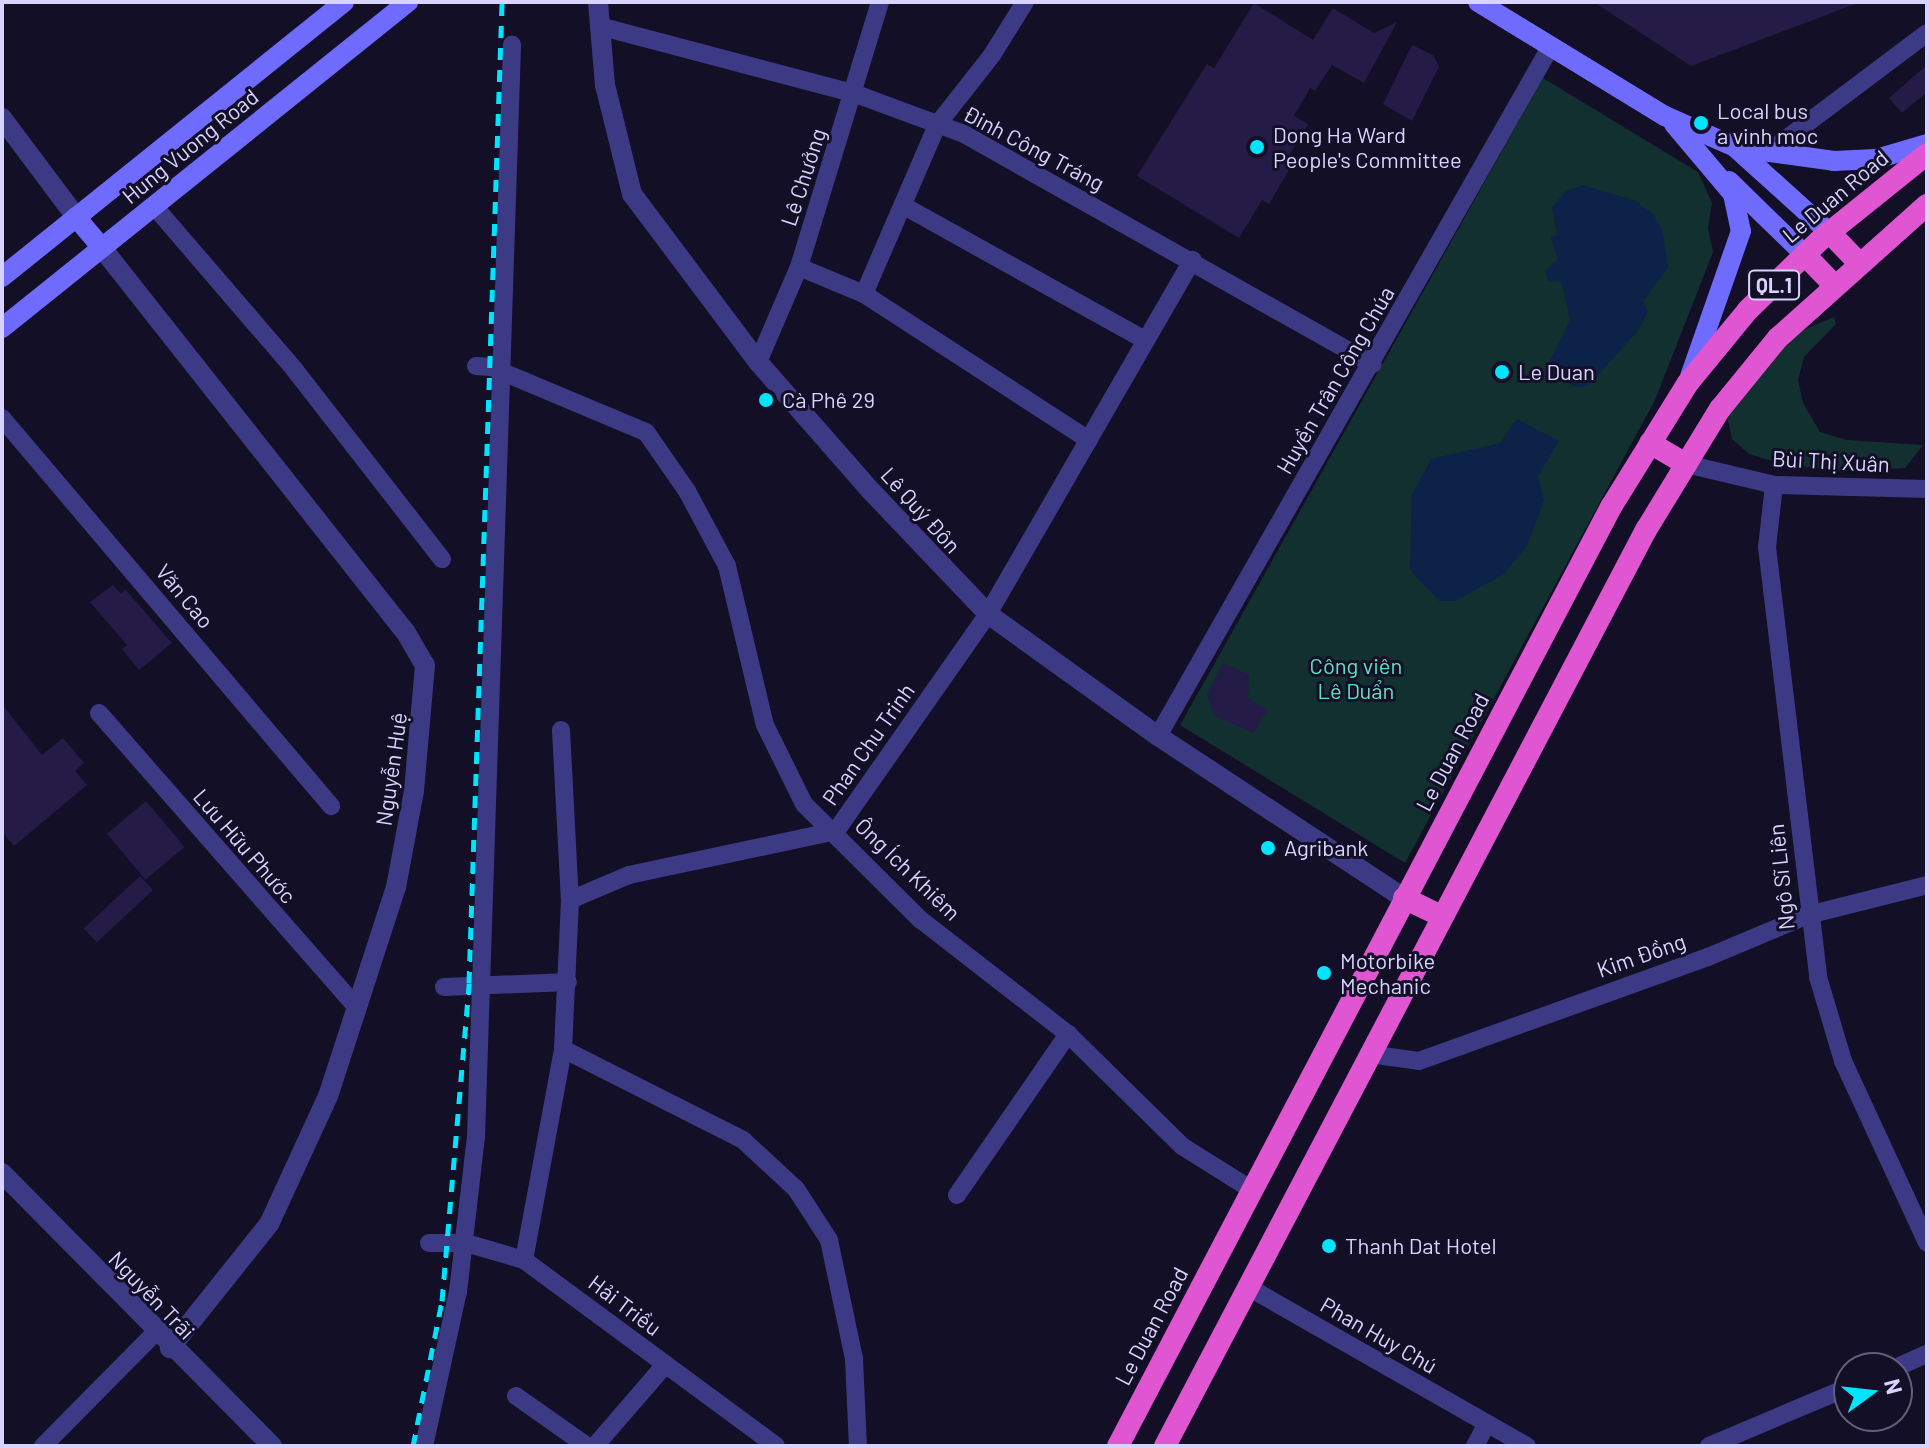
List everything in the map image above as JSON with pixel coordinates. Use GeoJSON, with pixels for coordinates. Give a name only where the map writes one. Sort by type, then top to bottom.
{"type":"FeatureCollection","features":[{"type":"Feature","properties":{"kind":"highway","name":"Le Duan Road"},"geometry":{"type":"LineString","coordinates":[[1118,1446],[1611,507],[1650,443],[1688,383],[1748,310],[1829,232],[1927,154]]}},
{"type":"Feature","properties":{"kind":"highway","name":"QL.1"},"geometry":{"type":"LineString","coordinates":[[1165,1446],[1441,916],[1646,530],[1686,464],[1720,409],[1778,338],[1858,262],[1927,205]]}},
{"type":"Feature","properties":{"kind":"highway"},"geometry":{"type":"LineString","coordinates":[[1829,232],[1858,262]]}},
{"type":"Feature","properties":{"kind":"highway"},"geometry":{"type":"LineString","coordinates":[[1805,255],[1834,285]]}},
{"type":"Feature","properties":{"kind":"highway"},"geometry":{"type":"LineString","coordinates":[[1650,443],[1686,464]]}},
{"type":"Feature","properties":{"kind":"highway"},"geometry":{"type":"LineString","coordinates":[[1404,898],[1441,916]]}},
{"type":"Feature","properties":{"kind":"main road","name":"Hung Vuong Road"},"geometry":{"type":"LineString","coordinates":[[2,277],[344,2]]}},
{"type":"Feature","properties":{"kind":"main road","name":"Hung Vuong Road"},"geometry":{"type":"LineString","coordinates":[[2,328],[408,2]]}},
{"type":"Feature","properties":{"kind":"main road"},"geometry":{"type":"LineString","coordinates":[[1478,2],[1665,116],[1735,147],[1766,154],[1876,159],[1927,144]]}},
{"type":"Feature","properties":{"kind":"main road"},"geometry":{"type":"LineString","coordinates":[[1665,116],[1805,255]]}},
{"type":"Feature","properties":{"kind":"main road"},"geometry":{"type":"LineString","coordinates":[[1735,147],[1829,232]]}},
{"type":"Feature","properties":{"kind":"main road"},"geometry":{"type":"LineString","coordinates":[[1688,383],[1741,231],[1733,194],[1714,167]]}},
{"type":"Feature","properties":{"kind":"main road"},"geometry":{"type":"LineString","coordinates":[[76,217],[102,248]]}},
{"type":"Feature","properties":{"kind":"street","name":"Lê Quý Đôn"},"geometry":{"type":"LineString","coordinates":[[598,2],[618,153],[632,194],[758,362],[988,614],[1158,736],[1404,898]]}},
{"type":"Feature","properties":{"kind":"street","name":"Lê Chưởng"},"geometry":{"type":"LineString","coordinates":[[758,362],[799,267],[856,94],[880,2]]}},
{"type":"Feature","properties":{"kind":"street"},"geometry":{"type":"LineString","coordinates":[[864,294],[937,125],[1025,2]]}},
{"type":"Feature","properties":{"kind":"street","name":"Đinh Công Tráng"},"geometry":{"type":"LineString","coordinates":[[599,26],[856,94],[964,134],[1373,364]]}},
{"type":"Feature","properties":{"kind":"street"},"geometry":{"type":"LineString","coordinates":[[1766,154],[1927,33]]}},
{"type":"Feature","properties":{"kind":"street"},"geometry":{"type":"LineString","coordinates":[[424,1446],[466,1243],[485,984],[500,371],[512,45]]}},
{"type":"Feature","properties":{"kind":"street","name":"Huyền Trân Công Chúa"},"geometry":{"type":"LineString","coordinates":[[1158,736],[1373,364],[1551,46]]}},
{"type":"Feature","properties":{"kind":"street"},"geometry":{"type":"LineString","coordinates":[[2,118],[76,217]]}},
{"type":"Feature","properties":{"kind":"street"},"geometry":{"type":"LineString","coordinates":[[154,206],[294,369],[442,559]]}},
{"type":"Feature","properties":{"kind":"street"},"geometry":{"type":"LineString","coordinates":[[904,206],[1145,340]]}},
{"type":"Feature","properties":{"kind":"street","name":"Nguyễn Huệ"},"geometry":{"type":"LineString","coordinates":[[102,248],[405,631],[425,665],[418,763],[396,887],[328,1096],[269,1224],[170,1348]]}},
{"type":"Feature","properties":{"kind":"street","name":"Phan Chu Trinh"},"geometry":{"type":"LineString","coordinates":[[570,900],[629,875],[836,831],[988,614],[1192,260]]}},
{"type":"Feature","properties":{"kind":"street"},"geometry":{"type":"LineString","coordinates":[[799,267],[864,294],[1089,440]]}},
{"type":"Feature","properties":{"kind":"street","name":"Ông Ích Khiêm"},"geometry":{"type":"LineString","coordinates":[[476,366],[500,371],[646,432],[687,491],[727,566],[765,725],[780,761],[804,804],[836,831],[921,920],[1068,1034],[1182,1146],[1252,1190]]}},
{"type":"Feature","properties":{"kind":"street","name":"Văn Cao"},"geometry":{"type":"LineString","coordinates":[[2,418],[331,806]]}},
{"type":"Feature","properties":{"kind":"street","name":"Bùi Thị Xuân"},"geometry":{"type":"LineString","coordinates":[[1686,464],[1774,485],[1927,489]]}},
{"type":"Feature","properties":{"kind":"street","name":"Ngô Sĩ Liên"},"geometry":{"type":"LineString","coordinates":[[1774,485],[1767,547],[1808,915],[1818,977],[1843,1061],[1927,1243]]}},
{"type":"Feature","properties":{"kind":"street","name":"Lưu Hữu Phước"},"geometry":{"type":"LineString","coordinates":[[99,713],[357,1008]]}},
{"type":"Feature","properties":{"kind":"street"},"geometry":{"type":"LineString","coordinates":[[524,1260],[563,1049],[568,982],[570,900],[561,730]]}},
{"type":"Feature","properties":{"kind":"street","name":"Kim Đồng"},"geometry":{"type":"LineString","coordinates":[[1369,1054],[1419,1061],[1708,957],[1808,915],[1927,885]]}},
{"type":"Feature","properties":{"kind":"street"},"geometry":{"type":"LineString","coordinates":[[444,987],[568,982]]}},
{"type":"Feature","properties":{"kind":"street"},"geometry":{"type":"LineString","coordinates":[[957,1195],[1068,1034]]}},
{"type":"Feature","properties":{"kind":"street"},"geometry":{"type":"LineString","coordinates":[[563,1049],[743,1140],[796,1189],[829,1240],[854,1359],[858,1446]]}},
{"type":"Feature","properties":{"kind":"street","name":"Nguyễn Trãi"},"geometry":{"type":"LineString","coordinates":[[2,1173],[155,1333],[272,1446]]}},
{"type":"Feature","properties":{"kind":"street","name":"Hải Triều"},"geometry":{"type":"LineString","coordinates":[[429,1243],[466,1243],[524,1260],[776,1446]]}},
{"type":"Feature","properties":{"kind":"street","name":"Phan Huy Chú"},"geometry":{"type":"LineString","coordinates":[[1248,1287],[1521,1444]]}},
{"type":"Feature","properties":{"kind":"street"},"geometry":{"type":"LineString","coordinates":[[43,1446],[155,1333]]}},
{"type":"Feature","properties":{"kind":"street"},"geometry":{"type":"LineString","coordinates":[[595,1446],[665,1365]]}},
{"type":"Feature","properties":{"kind":"street"},"geometry":{"type":"LineString","coordinates":[[1709,1446],[1833,1394]]}},
{"type":"Feature","properties":{"kind":"street"},"geometry":{"type":"LineString","coordinates":[[516,1396],[587,1446]]}},
{"type":"Feature","properties":{"kind":"street"},"geometry":{"type":"LineString","coordinates":[[1475,1446],[1486,1425]]}},
{"type":"Feature","properties":{"kind":"green space","name":"Công viên Lê Duẩn"},"geometry":{"type":"Polygon","coordinates":[[[1543,78],[1698,172],[1712,203],[1708,228],[1713,252],[1655,400],[1405,863],[1180,725],[1543,78]]]}},
{"type":"Feature","properties":{"kind":"green space"},"geometry":{"type":"Polygon","coordinates":[[[1834,317],[1836,324],[1804,357],[1798,380],[1803,403],[1820,432],[1847,440],[1923,445],[1905,468],[1842,471],[1782,464],[1749,454],[1732,439],[1727,416],[1733,399],[1799,332],[1834,317]]]}},
{"type":"Feature","properties":{"kind":"water"},"geometry":{"type":"Polygon","coordinates":[[[1583,185],[1636,201],[1653,214],[1662,229],[1668,268],[1643,301],[1648,312],[1637,332],[1588,386],[1575,387],[1545,371],[1570,320],[1561,281],[1548,282],[1545,271],[1558,259],[1550,237],[1557,235],[1552,207],[1566,191],[1583,185]]]}},
{"type":"Feature","properties":{"kind":"water"},"geometry":{"type":"Polygon","coordinates":[[[1517,419],[1559,441],[1538,476],[1544,501],[1527,546],[1503,575],[1455,601],[1439,601],[1410,570],[1412,495],[1431,459],[1500,443],[1517,419]]]}},
{"type":"Feature","properties":{"kind":"building"},"geometry":{"type":"Polygon","coordinates":[[[1594,2],[1858,2],[1858,3],[1691,66],[1594,2]]]}},
{"type":"Feature","properties":{"kind":"building"},"geometry":{"type":"Polygon","coordinates":[[[1254,3],[1313,40],[1333,8],[1374,33],[1397,22],[1364,83],[1332,65],[1315,91],[1310,88],[1294,116],[1308,124],[1286,161],[1292,165],[1269,204],[1262,200],[1239,238],[1137,176],[1207,64],[1214,68],[1254,3]]]}},
{"type":"Feature","properties":{"kind":"building"},"geometry":{"type":"Polygon","coordinates":[[[1412,45],[1433,55],[1439,67],[1412,121],[1383,104],[1412,45]]]}},
{"type":"Feature","properties":{"kind":"building"},"geometry":{"type":"Polygon","coordinates":[[[1927,65],[1927,92],[1902,113],[1889,98],[1927,65]]]}},
{"type":"Feature","properties":{"kind":"building"},"geometry":{"type":"Polygon","coordinates":[[[113,585],[121,594],[125,589],[172,643],[139,670],[122,649],[127,645],[90,602],[113,585]]]}},
{"type":"Feature","properties":{"kind":"building"},"geometry":{"type":"Polygon","coordinates":[[[1223,663],[1249,675],[1248,698],[1267,710],[1254,733],[1214,716],[1207,694],[1223,663]]]}},
{"type":"Feature","properties":{"kind":"building"},"geometry":{"type":"Polygon","coordinates":[[[2,704],[42,755],[63,738],[84,763],[75,771],[87,785],[14,846],[2,832],[2,704]]]}},
{"type":"Feature","properties":{"kind":"building"},"geometry":{"type":"Polygon","coordinates":[[[146,801],[185,847],[145,880],[107,834],[146,801]]]}},
{"type":"Feature","properties":{"kind":"building"},"geometry":{"type":"Polygon","coordinates":[[[140,876],[153,890],[97,942],[84,929],[140,876]]]}},
{"type":"Feature","properties":{"kind":"railway"},"geometry":{"type":"LineString","coordinates":[[413,1446],[442,1301],[469,983],[502,2]]}},
{"type":"Feature","properties":{"kind":"place","name":"Local bus a vinh moc"},"geometry":{"type":"Point","coordinates":[1701,123]}},
{"type":"Feature","properties":{"kind":"place","name":"Dong Ha Ward People's Committee"},"geometry":{"type":"Point","coordinates":[1257,147]}},
{"type":"Feature","properties":{"kind":"place","name":"Le Duan"},"geometry":{"type":"Point","coordinates":[1502,372]}},
{"type":"Feature","properties":{"kind":"place","name":"Cà Phê 29"},"geometry":{"type":"Point","coordinates":[766,400]}},
{"type":"Feature","properties":{"kind":"place","name":"Agribank"},"geometry":{"type":"Point","coordinates":[1268,848]}},
{"type":"Feature","properties":{"kind":"place","name":"Motorbike Mechanic"},"geometry":{"type":"Point","coordinates":[1324,973]}},
{"type":"Feature","properties":{"kind":"place","name":"Thanh Dat Hotel"},"geometry":{"type":"Point","coordinates":[1329,1246]}}]}
